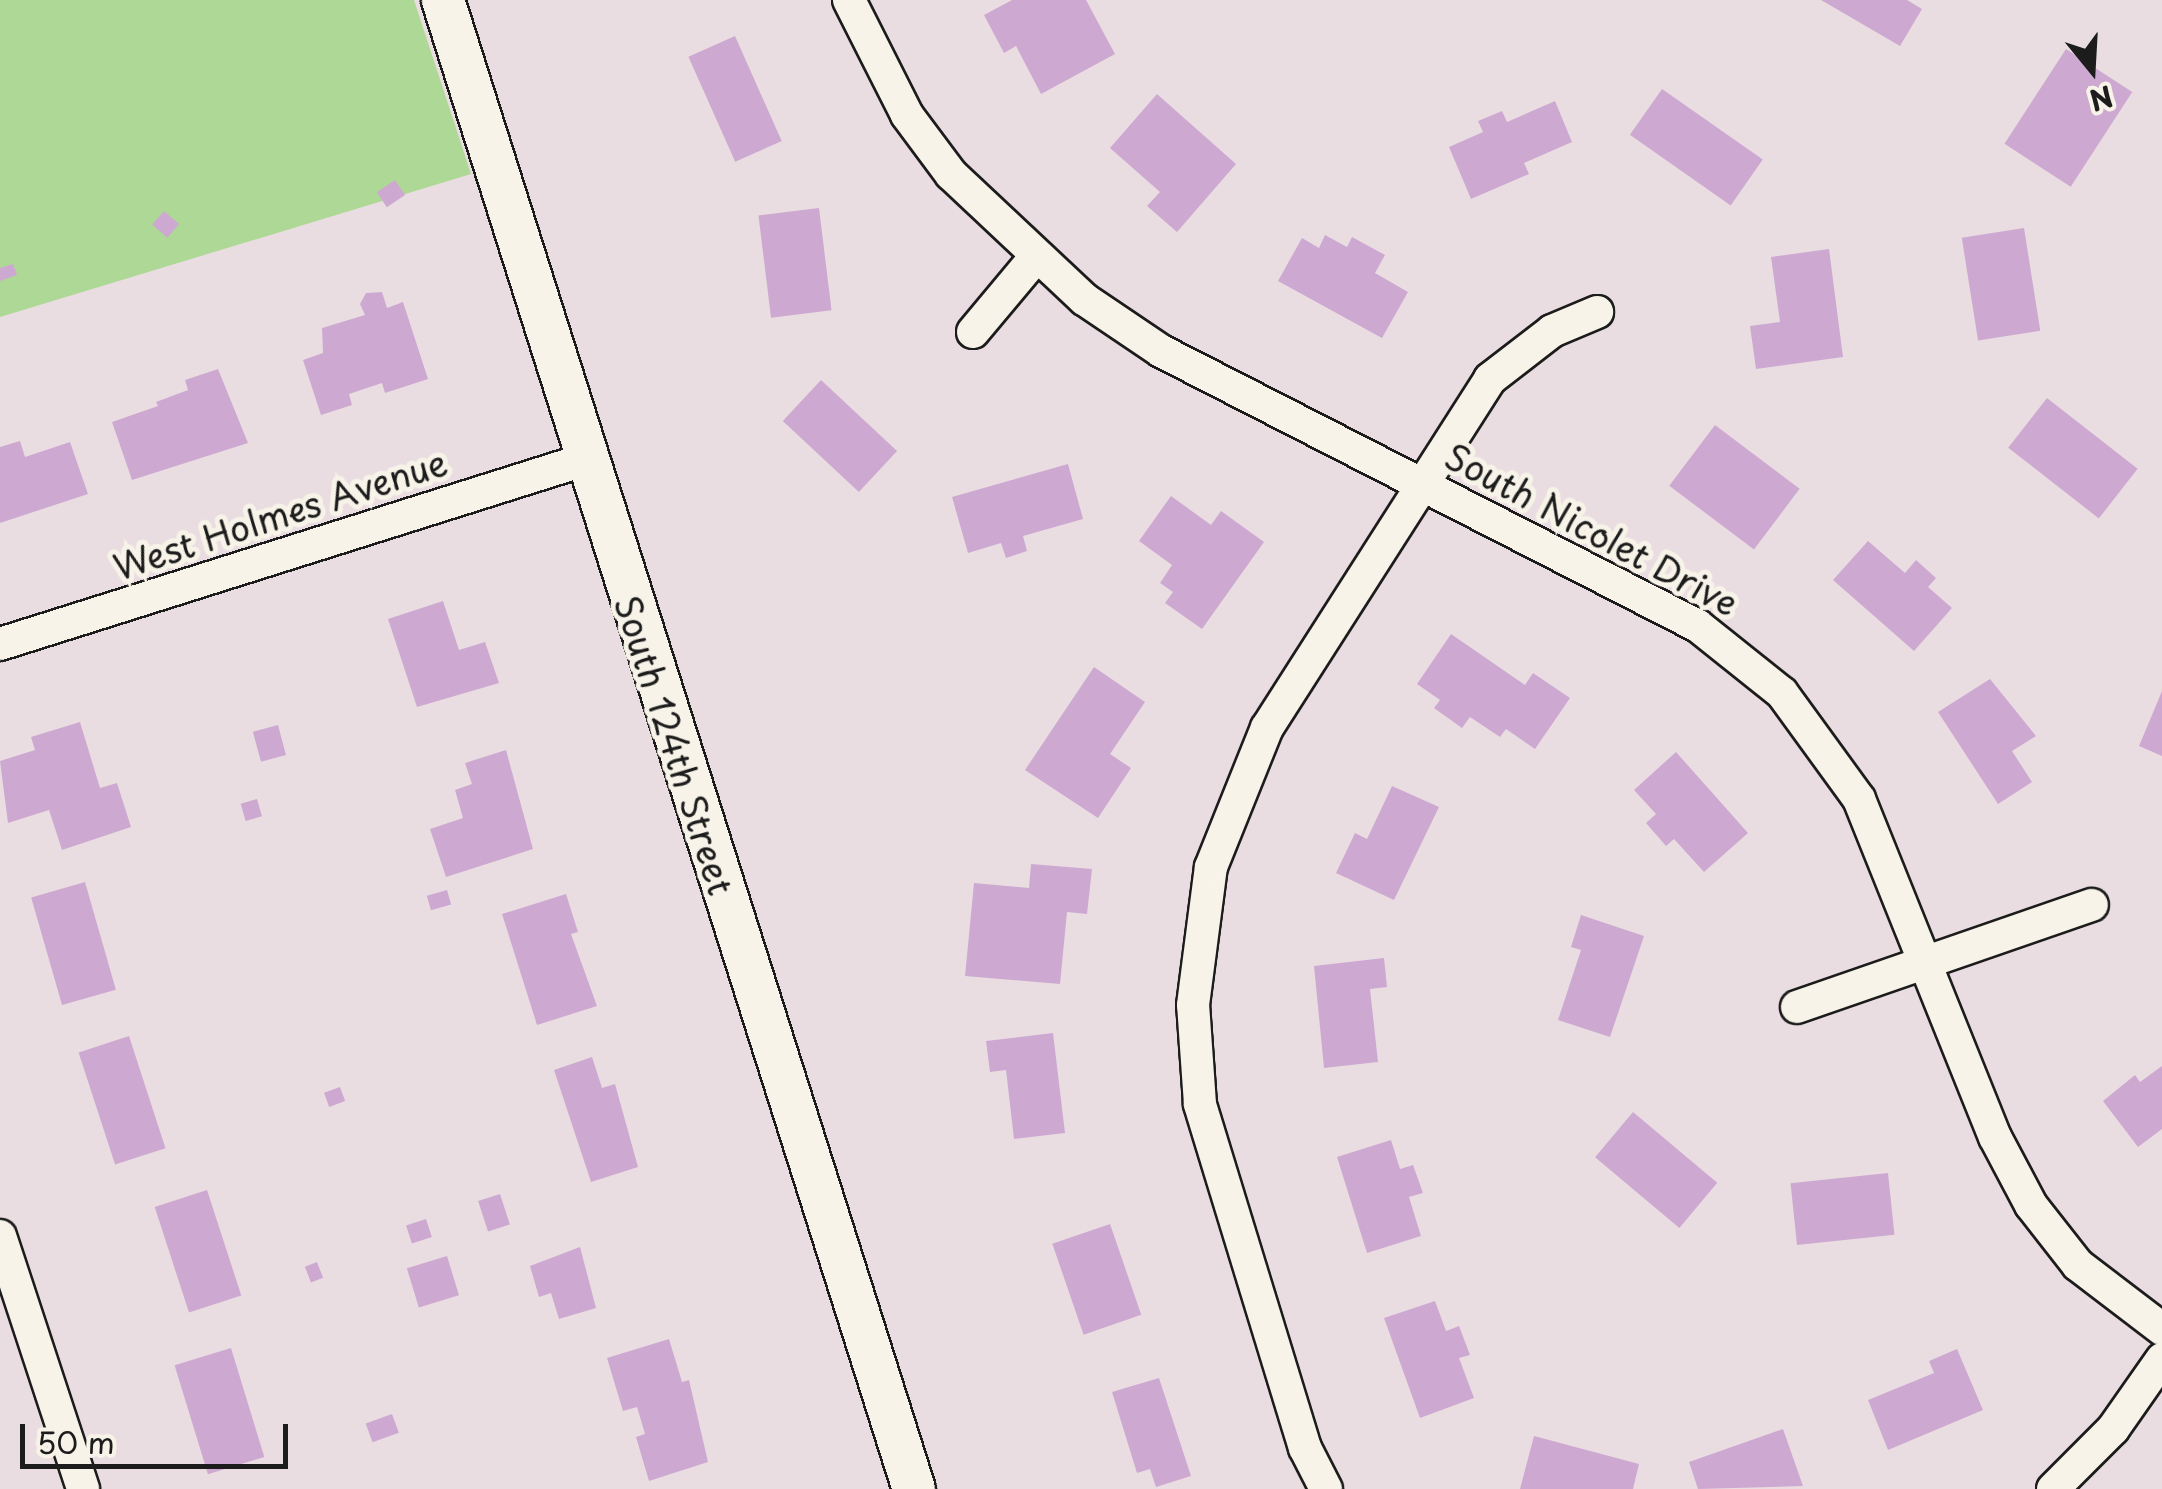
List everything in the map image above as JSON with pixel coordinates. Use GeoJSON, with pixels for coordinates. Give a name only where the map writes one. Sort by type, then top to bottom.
{"type":"FeatureCollection","features":[{"type":"Feature","properties":{"kind":"street","name":"South 124th Street"},"geometry":{"type":"LineString","coordinates":[[443,0],[584,460],[914,1489]]}},
{"type":"Feature","properties":{"kind":"street","name":"South Nicolet Drive"},"geometry":{"type":"LineString","coordinates":[[848,0],[907,115],[951,174],[1034,259],[1161,352],[1698,626],[1782,693],[1853,788],[1995,1137],[2031,1205],[2078,1265],[2162,1329]]}},
{"type":"Feature","properties":{"kind":"street"},"geometry":{"type":"LineString","coordinates":[[973,332],[1034,259]]}},
{"type":"Feature","properties":{"kind":"street"},"geometry":{"type":"LineString","coordinates":[[1326,1489],[1305,1448],[1200,1104],[1193,1005],[1199,927],[1216,851],[1266,728],[1490,379],[1552,332],[1598,312]]}},
{"type":"Feature","properties":{"kind":"street","name":"West Holmes Avenue"},"geometry":{"type":"LineString","coordinates":[[0,644],[584,460]]}},
{"type":"Feature","properties":{"kind":"street"},"geometry":{"type":"LineString","coordinates":[[1798,1007],[2092,905]]}},
{"type":"Feature","properties":{"kind":"street"},"geometry":{"type":"LineString","coordinates":[[0,1236],[82,1489]]}},
{"type":"Feature","properties":{"kind":"street"},"geometry":{"type":"LineString","coordinates":[[2053,1489],[2113,1429],[2162,1359]]}},
{"type":"Feature","properties":{"kind":"green space"},"geometry":{"type":"Polygon","coordinates":[[[0,0],[414,0],[471,174],[0,317],[0,0]]]}},
{"type":"Feature","properties":{"kind":"building"},"geometry":{"type":"Polygon","coordinates":[[[1012,0],[1086,0],[1115,54],[1041,94],[1016,46],[1004,53],[984,15],[1012,0]]]}},
{"type":"Feature","properties":{"kind":"building"},"geometry":{"type":"Polygon","coordinates":[[[1821,0],[1907,0],[1922,9],[1900,46],[1821,0]]]}},
{"type":"Feature","properties":{"kind":"building"},"geometry":{"type":"Polygon","coordinates":[[[735,36],[782,141],[735,162],[688,57],[735,36]]]}},
{"type":"Feature","properties":{"kind":"building"},"geometry":{"type":"Polygon","coordinates":[[[2066,49],[2132,92],[2071,187],[2004,144],[2066,49]]]}},
{"type":"Feature","properties":{"kind":"building"},"geometry":{"type":"Polygon","coordinates":[[[1662,89],[1763,160],[1731,205],[1630,135],[1662,89]]]}},
{"type":"Feature","properties":{"kind":"building"},"geometry":{"type":"Polygon","coordinates":[[[1157,94],[1236,164],[1177,232],[1147,206],[1160,192],[1110,148],[1157,94]]]}},
{"type":"Feature","properties":{"kind":"building"},"geometry":{"type":"Polygon","coordinates":[[[1555,101],[1572,142],[1524,163],[1529,174],[1471,199],[1449,147],[1483,132],[1478,121],[1502,111],[1507,122],[1555,101]]]}},
{"type":"Feature","properties":{"kind":"building"},"geometry":{"type":"Polygon","coordinates":[[[395,180],[405,195],[387,207],[377,192],[395,180]]]}},
{"type":"Feature","properties":{"kind":"building"},"geometry":{"type":"Polygon","coordinates":[[[819,208],[832,310],[771,318],[758,215],[819,208]]]}},
{"type":"Feature","properties":{"kind":"building"},"geometry":{"type":"Polygon","coordinates":[[[164,211],[179,224],[167,238],[152,225],[164,211]]]}},
{"type":"Feature","properties":{"kind":"building"},"geometry":{"type":"Polygon","coordinates":[[[2024,228],[2040,331],[1978,341],[1962,238],[2024,228]]]}},
{"type":"Feature","properties":{"kind":"building"},"geometry":{"type":"Polygon","coordinates":[[[1325,235],[1347,247],[1352,237],[1385,255],[1375,273],[1408,292],[1382,338],[1278,281],[1302,238],[1319,248],[1325,235]]]}},
{"type":"Feature","properties":{"kind":"building"},"geometry":{"type":"Polygon","coordinates":[[[1829,249],[1843,357],[1756,369],[1750,326],[1780,322],[1771,257],[1829,249]]]}},
{"type":"Feature","properties":{"kind":"building"},"geometry":{"type":"Polygon","coordinates":[[[13,264],[17,275],[0,281],[0,268],[13,264]]]}},
{"type":"Feature","properties":{"kind":"building"},"geometry":{"type":"Polygon","coordinates":[[[382,292],[387,308],[403,302],[428,379],[385,393],[382,383],[349,394],[352,405],[321,415],[303,360],[323,353],[322,328],[365,315],[360,304],[366,293],[382,292]]]}},
{"type":"Feature","properties":{"kind":"building"},"geometry":{"type":"Polygon","coordinates":[[[218,369],[248,443],[132,480],[112,422],[158,406],[156,402],[188,390],[185,380],[218,369]]]}},
{"type":"Feature","properties":{"kind":"building"},"geometry":{"type":"Polygon","coordinates":[[[821,380],[897,451],[859,492],[783,421],[821,380]]]}},
{"type":"Feature","properties":{"kind":"building"},"geometry":{"type":"Polygon","coordinates":[[[2047,398],[2138,469],[2099,518],[2008,448],[2047,398]]]}},
{"type":"Feature","properties":{"kind":"building"},"geometry":{"type":"Polygon","coordinates":[[[1715,425],[1800,489],[1754,549],[1669,486],[1715,425]]]}},
{"type":"Feature","properties":{"kind":"building"},"geometry":{"type":"Polygon","coordinates":[[[20,441],[25,457],[70,442],[88,494],[0,523],[0,447],[20,441]]]}},
{"type":"Feature","properties":{"kind":"building"},"geometry":{"type":"Polygon","coordinates":[[[1068,464],[1083,519],[1023,536],[1027,551],[1006,558],[1001,543],[968,553],[952,497],[1068,464]]]}},
{"type":"Feature","properties":{"kind":"building"},"geometry":{"type":"Polygon","coordinates":[[[1171,496],[1211,525],[1221,511],[1264,542],[1202,629],[1165,603],[1173,592],[1160,583],[1172,565],[1139,541],[1171,496]]]}},
{"type":"Feature","properties":{"kind":"building"},"geometry":{"type":"Polygon","coordinates":[[[1868,541],[1905,573],[1916,560],[1936,578],[1928,587],[1952,608],[1914,651],[1833,580],[1868,541]]]}},
{"type":"Feature","properties":{"kind":"building"},"geometry":{"type":"Polygon","coordinates":[[[443,601],[459,650],[485,642],[499,683],[417,707],[388,619],[443,601]]]}},
{"type":"Feature","properties":{"kind":"building"},"geometry":{"type":"Polygon","coordinates":[[[1451,634],[1525,685],[1533,673],[1570,698],[1535,749],[1506,729],[1500,737],[1470,717],[1462,728],[1434,708],[1440,700],[1417,684],[1451,634]]]}},
{"type":"Feature","properties":{"kind":"building"},"geometry":{"type":"Polygon","coordinates":[[[1094,667],[1145,702],[1110,754],[1131,768],[1098,818],[1025,770],[1094,667]]]}},
{"type":"Feature","properties":{"kind":"building"},"geometry":{"type":"Polygon","coordinates":[[[1990,679],[2036,736],[2012,751],[2032,782],[1998,804],[1938,712],[1990,679]]]}},
{"type":"Feature","properties":{"kind":"building"},"geometry":{"type":"Polygon","coordinates":[[[2162,691],[2162,756],[2139,746],[2162,691]]]}},
{"type":"Feature","properties":{"kind":"building"},"geometry":{"type":"Polygon","coordinates":[[[80,722],[100,788],[117,783],[131,827],[62,850],[49,810],[8,823],[0,761],[35,750],[31,737],[80,722]]]}},
{"type":"Feature","properties":{"kind":"building"},"geometry":{"type":"Polygon","coordinates":[[[278,725],[286,755],[261,762],[253,732],[278,725]]]}},
{"type":"Feature","properties":{"kind":"building"},"geometry":{"type":"Polygon","coordinates":[[[506,750],[533,849],[446,877],[430,829],[463,818],[455,790],[472,784],[465,763],[506,750]]]}},
{"type":"Feature","properties":{"kind":"building"},"geometry":{"type":"Polygon","coordinates":[[[1676,752],[1748,833],[1704,872],[1674,839],[1666,846],[1646,823],[1656,814],[1634,790],[1676,752]]]}},
{"type":"Feature","properties":{"kind":"building"},"geometry":{"type":"Polygon","coordinates":[[[1392,786],[1439,807],[1394,900],[1336,873],[1355,833],[1367,839],[1392,786]]]}},
{"type":"Feature","properties":{"kind":"building"},"geometry":{"type":"Polygon","coordinates":[[[257,799],[262,816],[246,821],[241,804],[257,799]]]}},
{"type":"Feature","properties":{"kind":"building"},"geometry":{"type":"Polygon","coordinates":[[[1031,864],[1092,869],[1087,914],[1067,912],[1060,984],[965,976],[974,883],[1029,888],[1031,864]]]}},
{"type":"Feature","properties":{"kind":"building"},"geometry":{"type":"Polygon","coordinates":[[[85,882],[116,990],[62,1005],[31,897],[85,882]]]}},
{"type":"Feature","properties":{"kind":"building"},"geometry":{"type":"Polygon","coordinates":[[[447,890],[451,904],[431,910],[427,896],[447,890]]]}},
{"type":"Feature","properties":{"kind":"building"},"geometry":{"type":"Polygon","coordinates":[[[566,894],[578,932],[571,934],[597,1006],[537,1025],[502,914],[566,894]]]}},
{"type":"Feature","properties":{"kind":"building"},"geometry":{"type":"Polygon","coordinates":[[[1581,915],[1644,936],[1610,1037],[1558,1020],[1581,950],[1571,947],[1581,915]]]}},
{"type":"Feature","properties":{"kind":"building"},"geometry":{"type":"Polygon","coordinates":[[[1384,958],[1387,987],[1370,989],[1378,1062],[1324,1068],[1314,966],[1384,958]]]}},
{"type":"Feature","properties":{"kind":"building"},"geometry":{"type":"Polygon","coordinates":[[[1053,1033],[1065,1133],[1014,1139],[1006,1070],[990,1072],[986,1041],[1053,1033]]]}},
{"type":"Feature","properties":{"kind":"building"},"geometry":{"type":"Polygon","coordinates":[[[129,1036],[165,1148],[115,1165],[79,1052],[129,1036]]]}},
{"type":"Feature","properties":{"kind":"building"},"geometry":{"type":"Polygon","coordinates":[[[592,1057],[602,1088],[615,1084],[638,1167],[591,1182],[554,1070],[592,1057]]]}},
{"type":"Feature","properties":{"kind":"building"},"geometry":{"type":"Polygon","coordinates":[[[2162,1066],[2162,1129],[2138,1147],[2103,1101],[2135,1075],[2140,1082],[2162,1066]]]}},
{"type":"Feature","properties":{"kind":"building"},"geometry":{"type":"Polygon","coordinates":[[[340,1087],[345,1101],[329,1107],[324,1093],[340,1087]]]}},
{"type":"Feature","properties":{"kind":"building"},"geometry":{"type":"Polygon","coordinates":[[[1633,1112],[1717,1183],[1679,1228],[1595,1157],[1633,1112]]]}},
{"type":"Feature","properties":{"kind":"building"},"geometry":{"type":"Polygon","coordinates":[[[1391,1140],[1400,1169],[1413,1165],[1423,1193],[1409,1197],[1421,1236],[1367,1253],[1337,1157],[1391,1140]]]}},
{"type":"Feature","properties":{"kind":"building"},"geometry":{"type":"Polygon","coordinates":[[[1888,1173],[1894,1235],[1797,1245],[1791,1183],[1888,1173]]]}},
{"type":"Feature","properties":{"kind":"building"},"geometry":{"type":"Polygon","coordinates":[[[207,1190],[241,1296],[189,1313],[155,1207],[207,1190]]]}},
{"type":"Feature","properties":{"kind":"building"},"geometry":{"type":"Polygon","coordinates":[[[500,1194],[510,1224],[488,1232],[478,1201],[500,1194]]]}},
{"type":"Feature","properties":{"kind":"building"},"geometry":{"type":"Polygon","coordinates":[[[426,1219],[432,1237],[412,1244],[406,1225],[426,1219]]]}},
{"type":"Feature","properties":{"kind":"building"},"geometry":{"type":"Polygon","coordinates":[[[1110,1224],[1141,1315],[1084,1335],[1052,1244],[1110,1224]]]}},
{"type":"Feature","properties":{"kind":"building"},"geometry":{"type":"Polygon","coordinates":[[[580,1247],[596,1308],[559,1319],[551,1293],[539,1297],[530,1266],[580,1247]]]}},
{"type":"Feature","properties":{"kind":"building"},"geometry":{"type":"Polygon","coordinates":[[[447,1256],[459,1295],[419,1307],[407,1268],[447,1256]]]}},
{"type":"Feature","properties":{"kind":"building"},"geometry":{"type":"Polygon","coordinates":[[[317,1262],[323,1278],[311,1283],[305,1267],[317,1262]]]}},
{"type":"Feature","properties":{"kind":"building"},"geometry":{"type":"Polygon","coordinates":[[[1435,1301],[1446,1331],[1459,1326],[1470,1355],[1459,1358],[1474,1398],[1420,1418],[1384,1318],[1435,1301]]]}},
{"type":"Feature","properties":{"kind":"building"},"geometry":{"type":"Polygon","coordinates":[[[669,1339],[682,1382],[689,1380],[708,1462],[649,1481],[636,1437],[645,1434],[637,1407],[623,1411],[607,1358],[669,1339]]]}},
{"type":"Feature","properties":{"kind":"building"},"geometry":{"type":"Polygon","coordinates":[[[231,1348],[264,1457],[208,1474],[175,1365],[231,1348]]]}},
{"type":"Feature","properties":{"kind":"building"},"geometry":{"type":"Polygon","coordinates":[[[1957,1349],[1983,1410],[1888,1450],[1868,1400],[1934,1373],[1929,1361],[1957,1349]]]}},
{"type":"Feature","properties":{"kind":"building"},"geometry":{"type":"Polygon","coordinates":[[[1159,1378],[1191,1476],[1156,1487],[1150,1469],[1137,1473],[1112,1392],[1159,1378]]]}},
{"type":"Feature","properties":{"kind":"building"},"geometry":{"type":"Polygon","coordinates":[[[392,1414],[399,1433],[373,1442],[366,1424],[392,1414]]]}},
{"type":"Feature","properties":{"kind":"building"},"geometry":{"type":"Polygon","coordinates":[[[1783,1429],[1803,1486],[1698,1489],[1689,1462],[1783,1429]]]}},
{"type":"Feature","properties":{"kind":"building"},"geometry":{"type":"Polygon","coordinates":[[[1534,1436],[1639,1464],[1633,1489],[1520,1489],[1534,1436]]]}}]}
